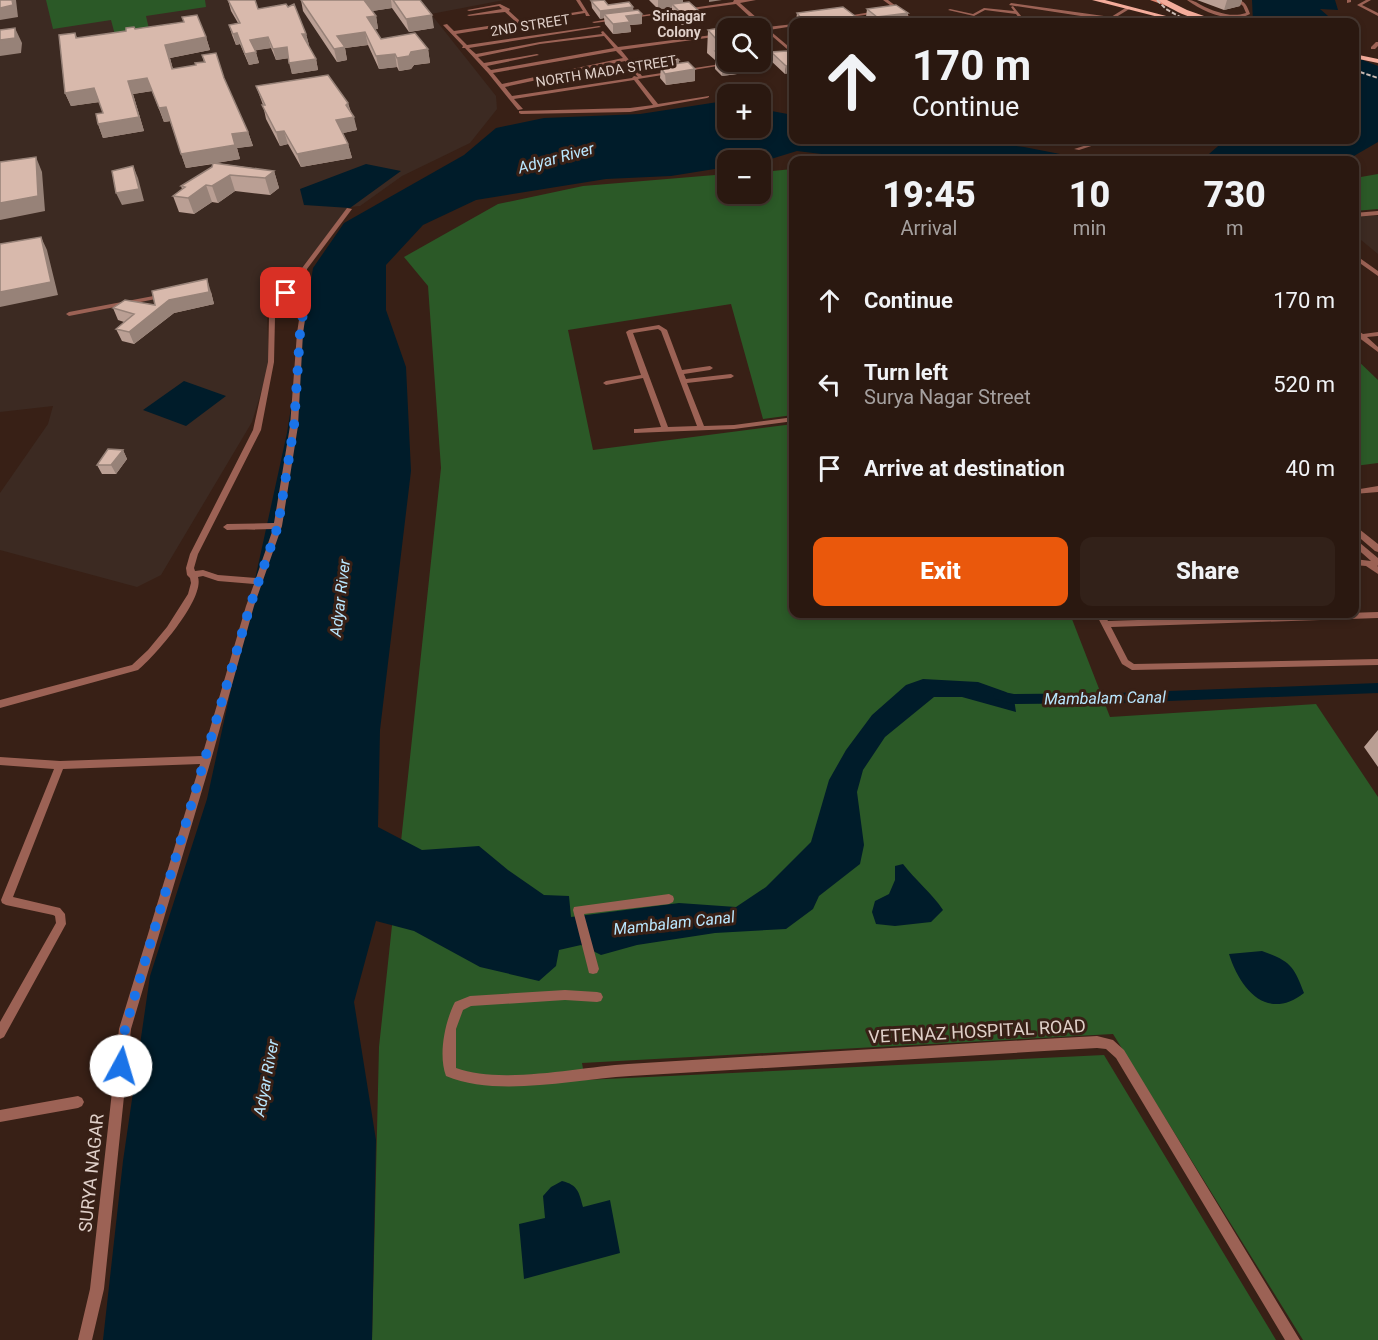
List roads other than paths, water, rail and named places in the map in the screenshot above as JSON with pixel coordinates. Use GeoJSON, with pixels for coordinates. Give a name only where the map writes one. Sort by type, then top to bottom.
{"type":"FeatureCollection","features":[{"type":"Feature","properties":{"kind":"main road"},"geometry":{"type":"LineString","coordinates":[[1096,0],[1129,8],[1155,18]]}},
{"type":"Feature","properties":{"kind":"main road"},"geometry":{"type":"LineString","coordinates":[[1153,0],[1174,7]]}},
{"type":"Feature","properties":{"kind":"main road"},"geometry":{"type":"LineString","coordinates":[[1162,0],[1184,12],[1204,18]]}},
{"type":"Feature","properties":{"kind":"main road"},"geometry":{"type":"LineString","coordinates":[[1166,18],[1184,12]]}},
{"type":"Feature","properties":{"kind":"main road"},"geometry":{"type":"LineString","coordinates":[[1359,57],[1378,61]]}},
{"type":"Feature","properties":{"kind":"main road"},"geometry":{"type":"LineString","coordinates":[[1359,62],[1378,66]]}},
{"type":"Feature","properties":{"kind":"street"},"geometry":{"type":"LineString","coordinates":[[578,0],[627,59],[657,105]]}},
{"type":"Feature","properties":{"kind":"street"},"geometry":{"type":"LineString","coordinates":[[630,17],[754,0]]}},
{"type":"Feature","properties":{"kind":"street"},"geometry":{"type":"LineString","coordinates":[[885,0],[909,18]]}},
{"type":"Feature","properties":{"kind":"street"},"geometry":{"type":"LineString","coordinates":[[1189,0],[1210,9],[1240,17],[1248,14],[1245,5],[1238,0]]}},
{"type":"Feature","properties":{"kind":"street"},"geometry":{"type":"LineString","coordinates":[[1367,0],[1359,5],[1378,15]]}},
{"type":"Feature","properties":{"kind":"street"},"geometry":{"type":"LineString","coordinates":[[735,1],[752,18]]}},
{"type":"Feature","properties":{"kind":"street"},"geometry":{"type":"LineString","coordinates":[[1010,2],[1112,18],[1129,8]]}},
{"type":"Feature","properties":{"kind":"street"},"geometry":{"type":"LineString","coordinates":[[1010,2],[1021,18]]}},
{"type":"Feature","properties":{"kind":"street"},"geometry":{"type":"LineString","coordinates":[[838,18],[897,9]]}},
{"type":"Feature","properties":{"kind":"street"},"geometry":{"type":"LineString","coordinates":[[950,10],[974,15],[984,9],[1017,13]]}},
{"type":"Feature","properties":{"kind":"street"},"geometry":{"type":"LineString","coordinates":[[469,13],[508,10],[519,22]]}},
{"type":"Feature","properties":{"kind":"street"},"geometry":{"type":"LineString","coordinates":[[452,33],[586,12]]}},
{"type":"Feature","properties":{"kind":"street"},"geometry":{"type":"LineString","coordinates":[[594,22],[618,19]]}},
{"type":"Feature","properties":{"kind":"street"},"geometry":{"type":"LineString","coordinates":[[445,25],[490,72],[520,111],[630,110],[707,97]]}},
{"type":"Feature","properties":{"kind":"street"},"geometry":{"type":"LineString","coordinates":[[771,28],[789,26]]}},
{"type":"Feature","properties":{"kind":"street","name":"2ND STREET"},"geometry":{"type":"LineString","coordinates":[[464,47],[599,27]]}},
{"type":"Feature","properties":{"kind":"street"},"geometry":{"type":"LineString","coordinates":[[474,56],[540,43],[605,35]]}},
{"type":"Feature","properties":{"kind":"street"},"geometry":{"type":"LineString","coordinates":[[490,72],[617,49],[717,35]]}},
{"type":"Feature","properties":{"kind":"street"},"geometry":{"type":"LineString","coordinates":[[771,35],[789,50]]}},
{"type":"Feature","properties":{"kind":"street"},"geometry":{"type":"LineString","coordinates":[[1372,48],[1378,43]]}},
{"type":"Feature","properties":{"kind":"street"},"geometry":{"type":"LineString","coordinates":[[771,56],[789,54]]}},
{"type":"Feature","properties":{"kind":"street"},"geometry":{"type":"LineString","coordinates":[[483,65],[537,55]]}},
{"type":"Feature","properties":{"kind":"street"},"geometry":{"type":"LineString","coordinates":[[501,86],[627,59]]}},
{"type":"Feature","properties":{"kind":"street","name":"NORTH MADA STREET"},"geometry":{"type":"LineString","coordinates":[[511,98],[637,76],[717,65]]}},
{"type":"Feature","properties":{"kind":"street"},"geometry":{"type":"LineString","coordinates":[[1077,148],[1092,144]]}},
{"type":"Feature","properties":{"kind":"street"},"geometry":{"type":"LineString","coordinates":[[0,704],[135,668],[144,661],[176,621],[195,587],[195,580],[189,568],[194,554],[257,430],[271,362],[272,317],[304,269],[349,209]]}},
{"type":"Feature","properties":{"kind":"street"},"geometry":{"type":"LineString","coordinates":[[1359,215],[1378,213]]}},
{"type":"Feature","properties":{"kind":"street"},"geometry":{"type":"LineString","coordinates":[[1359,259],[1378,274]]}},
{"type":"Feature","properties":{"kind":"street","name":"SURYA NAGAR"},"geometry":{"type":"LineString","coordinates":[[85,1340],[97,1289],[125,1029],[258,581],[278,526],[294,426],[300,333],[305,300],[304,269]]}},
{"type":"Feature","properties":{"kind":"street"},"geometry":{"type":"LineString","coordinates":[[69,314],[172,295]]}},
{"type":"Feature","properties":{"kind":"street"},"geometry":{"type":"LineString","coordinates":[[665,429],[630,332],[663,328],[701,428]]}},
{"type":"Feature","properties":{"kind":"street"},"geometry":{"type":"LineString","coordinates":[[1359,337],[1378,334]]}},
{"type":"Feature","properties":{"kind":"street"},"geometry":{"type":"LineString","coordinates":[[1359,338],[1378,350]]}},
{"type":"Feature","properties":{"kind":"street"},"geometry":{"type":"LineString","coordinates":[[680,372],[710,368]]}},
{"type":"Feature","properties":{"kind":"street"},"geometry":{"type":"LineString","coordinates":[[606,383],[645,376]]}},
{"type":"Feature","properties":{"kind":"street"},"geometry":{"type":"LineString","coordinates":[[684,381],[731,376]]}},
{"type":"Feature","properties":{"kind":"street"},"geometry":{"type":"LineString","coordinates":[[637,431],[789,420]]}},
{"type":"Feature","properties":{"kind":"street"},"geometry":{"type":"LineString","coordinates":[[1359,492],[1378,489]]}},
{"type":"Feature","properties":{"kind":"street"},"geometry":{"type":"LineString","coordinates":[[227,526],[278,526]]}},
{"type":"Feature","properties":{"kind":"street"},"geometry":{"type":"LineString","coordinates":[[1359,532],[1378,549]]}},
{"type":"Feature","properties":{"kind":"street"},"geometry":{"type":"LineString","coordinates":[[1359,545],[1378,549]]}},
{"type":"Feature","properties":{"kind":"street"},"geometry":{"type":"LineString","coordinates":[[1359,547],[1378,563]]}},
{"type":"Feature","properties":{"kind":"street"},"geometry":{"type":"LineString","coordinates":[[1359,562],[1368,563],[1378,571]]}},
{"type":"Feature","properties":{"kind":"street"},"geometry":{"type":"LineString","coordinates":[[191,575],[203,573],[218,578],[258,581]]}},
{"type":"Feature","properties":{"kind":"street"},"geometry":{"type":"LineString","coordinates":[[1359,615],[1378,615]]}},
{"type":"Feature","properties":{"kind":"street"},"geometry":{"type":"LineString","coordinates":[[1102,618],[1125,662],[1132,667],[1378,662]]}},
{"type":"Feature","properties":{"kind":"street"},"geometry":{"type":"LineString","coordinates":[[1106,624],[1213,618]]}},
{"type":"Feature","properties":{"kind":"street"},"geometry":{"type":"LineString","coordinates":[[0,761],[60,765],[206,760]]}},
{"type":"Feature","properties":{"kind":"street"},"geometry":{"type":"LineString","coordinates":[[0,1033],[61,924],[60,914],[56,911],[6,900],[60,765]]}},
{"type":"Feature","properties":{"kind":"street"},"geometry":{"type":"LineString","coordinates":[[593,969],[578,910],[669,899]]}},
{"type":"Feature","properties":{"kind":"street","name":"VETENAZ HOSPITAL ROAD"},"geometry":{"type":"LineString","coordinates":[[597,997],[565,995],[477,1001],[459,1006],[453,1019],[450,1035],[450,1072],[460,1078],[505,1079],[1085,1043],[1109,1044],[1120,1054],[1293,1340]]}},
{"type":"Feature","properties":{"kind":"street"},"geometry":{"type":"LineString","coordinates":[[0,1116],[78,1102]]}},
{"type":"Feature","properties":{"kind":"water"},"geometry":{"type":"Polygon","coordinates":[[[1252,0],[1335,0],[1338,10],[1320,9],[1330,18],[1253,18],[1252,0]]]}},
{"type":"Feature","properties":{"kind":"water"},"geometry":{"type":"Polygon","coordinates":[[[1359,59],[1378,66],[1378,142],[1354,156],[1204,156],[1220,144],[1359,144],[1359,59]]]}},
{"type":"Feature","properties":{"kind":"water","name":"Adyar River"},"geometry":{"type":"Polygon","coordinates":[[[717,102],[717,138],[771,138],[771,111],[789,114],[789,144],[998,144],[1070,156],[838,156],[797,151],[771,159],[771,150],[717,150],[717,169],[671,176],[606,179],[476,200],[423,225],[386,265],[386,310],[406,367],[411,471],[380,730],[378,827],[422,850],[479,846],[544,895],[569,896],[571,917],[679,903],[736,907],[766,887],[811,842],[829,780],[846,750],[872,715],[906,685],[923,679],[978,682],[1006,692],[1014,699],[1016,712],[962,697],[934,697],[885,737],[863,770],[857,792],[864,845],[860,864],[819,896],[813,909],[786,929],[715,933],[637,945],[601,955],[581,945],[559,950],[556,966],[539,981],[480,967],[414,931],[376,921],[354,1002],[376,1140],[372,1340],[103,1340],[123,1161],[150,976],[207,799],[287,433],[313,268],[344,223],[464,155],[496,128],[544,118],[640,114],[717,102]]]}},
{"type":"Feature","properties":{"kind":"water"},"geometry":{"type":"Polygon","coordinates":[[[366,164],[401,171],[350,208],[304,205],[300,189],[366,164]]]}},
{"type":"Feature","properties":{"kind":"water"},"geometry":{"type":"Polygon","coordinates":[[[184,381],[226,396],[186,426],[143,410],[184,381]]]}},
{"type":"Feature","properties":{"kind":"water"},"geometry":{"type":"Polygon","coordinates":[[[903,864],[943,910],[931,922],[895,926],[876,924],[872,912],[875,901],[889,894],[895,880],[895,866],[903,864]]]}},
{"type":"Feature","properties":{"kind":"water"},"geometry":{"type":"Polygon","coordinates":[[[1262,951],[1279,958],[1294,970],[1304,993],[1291,1001],[1278,1004],[1267,1003],[1257,998],[1248,989],[1240,979],[1229,954],[1262,951]]]}},
{"type":"Feature","properties":{"kind":"water"},"geometry":{"type":"Polygon","coordinates":[[[562,1181],[577,1190],[583,1207],[610,1200],[620,1253],[524,1279],[519,1224],[545,1218],[543,1196],[551,1187],[562,1181]]]}},
{"type":"Feature","properties":{"kind":"waterway","name":"Mambalam Canal"},"geometry":{"type":"LineString","coordinates":[[999,696],[1014,699],[1117,698],[1378,688]]}},
{"type":"Feature","properties":{"kind":"railway"},"geometry":{"type":"LineString","coordinates":[[1157,0],[1166,9],[1182,18]]}},
{"type":"Feature","properties":{"kind":"railway"},"geometry":{"type":"LineString","coordinates":[[1359,72],[1378,78]]}},
{"type":"Feature","properties":{"kind":"district","name":"Srinagar Colony"},"geometry":{"type":"Point","coordinates":[679,24]}}]}
